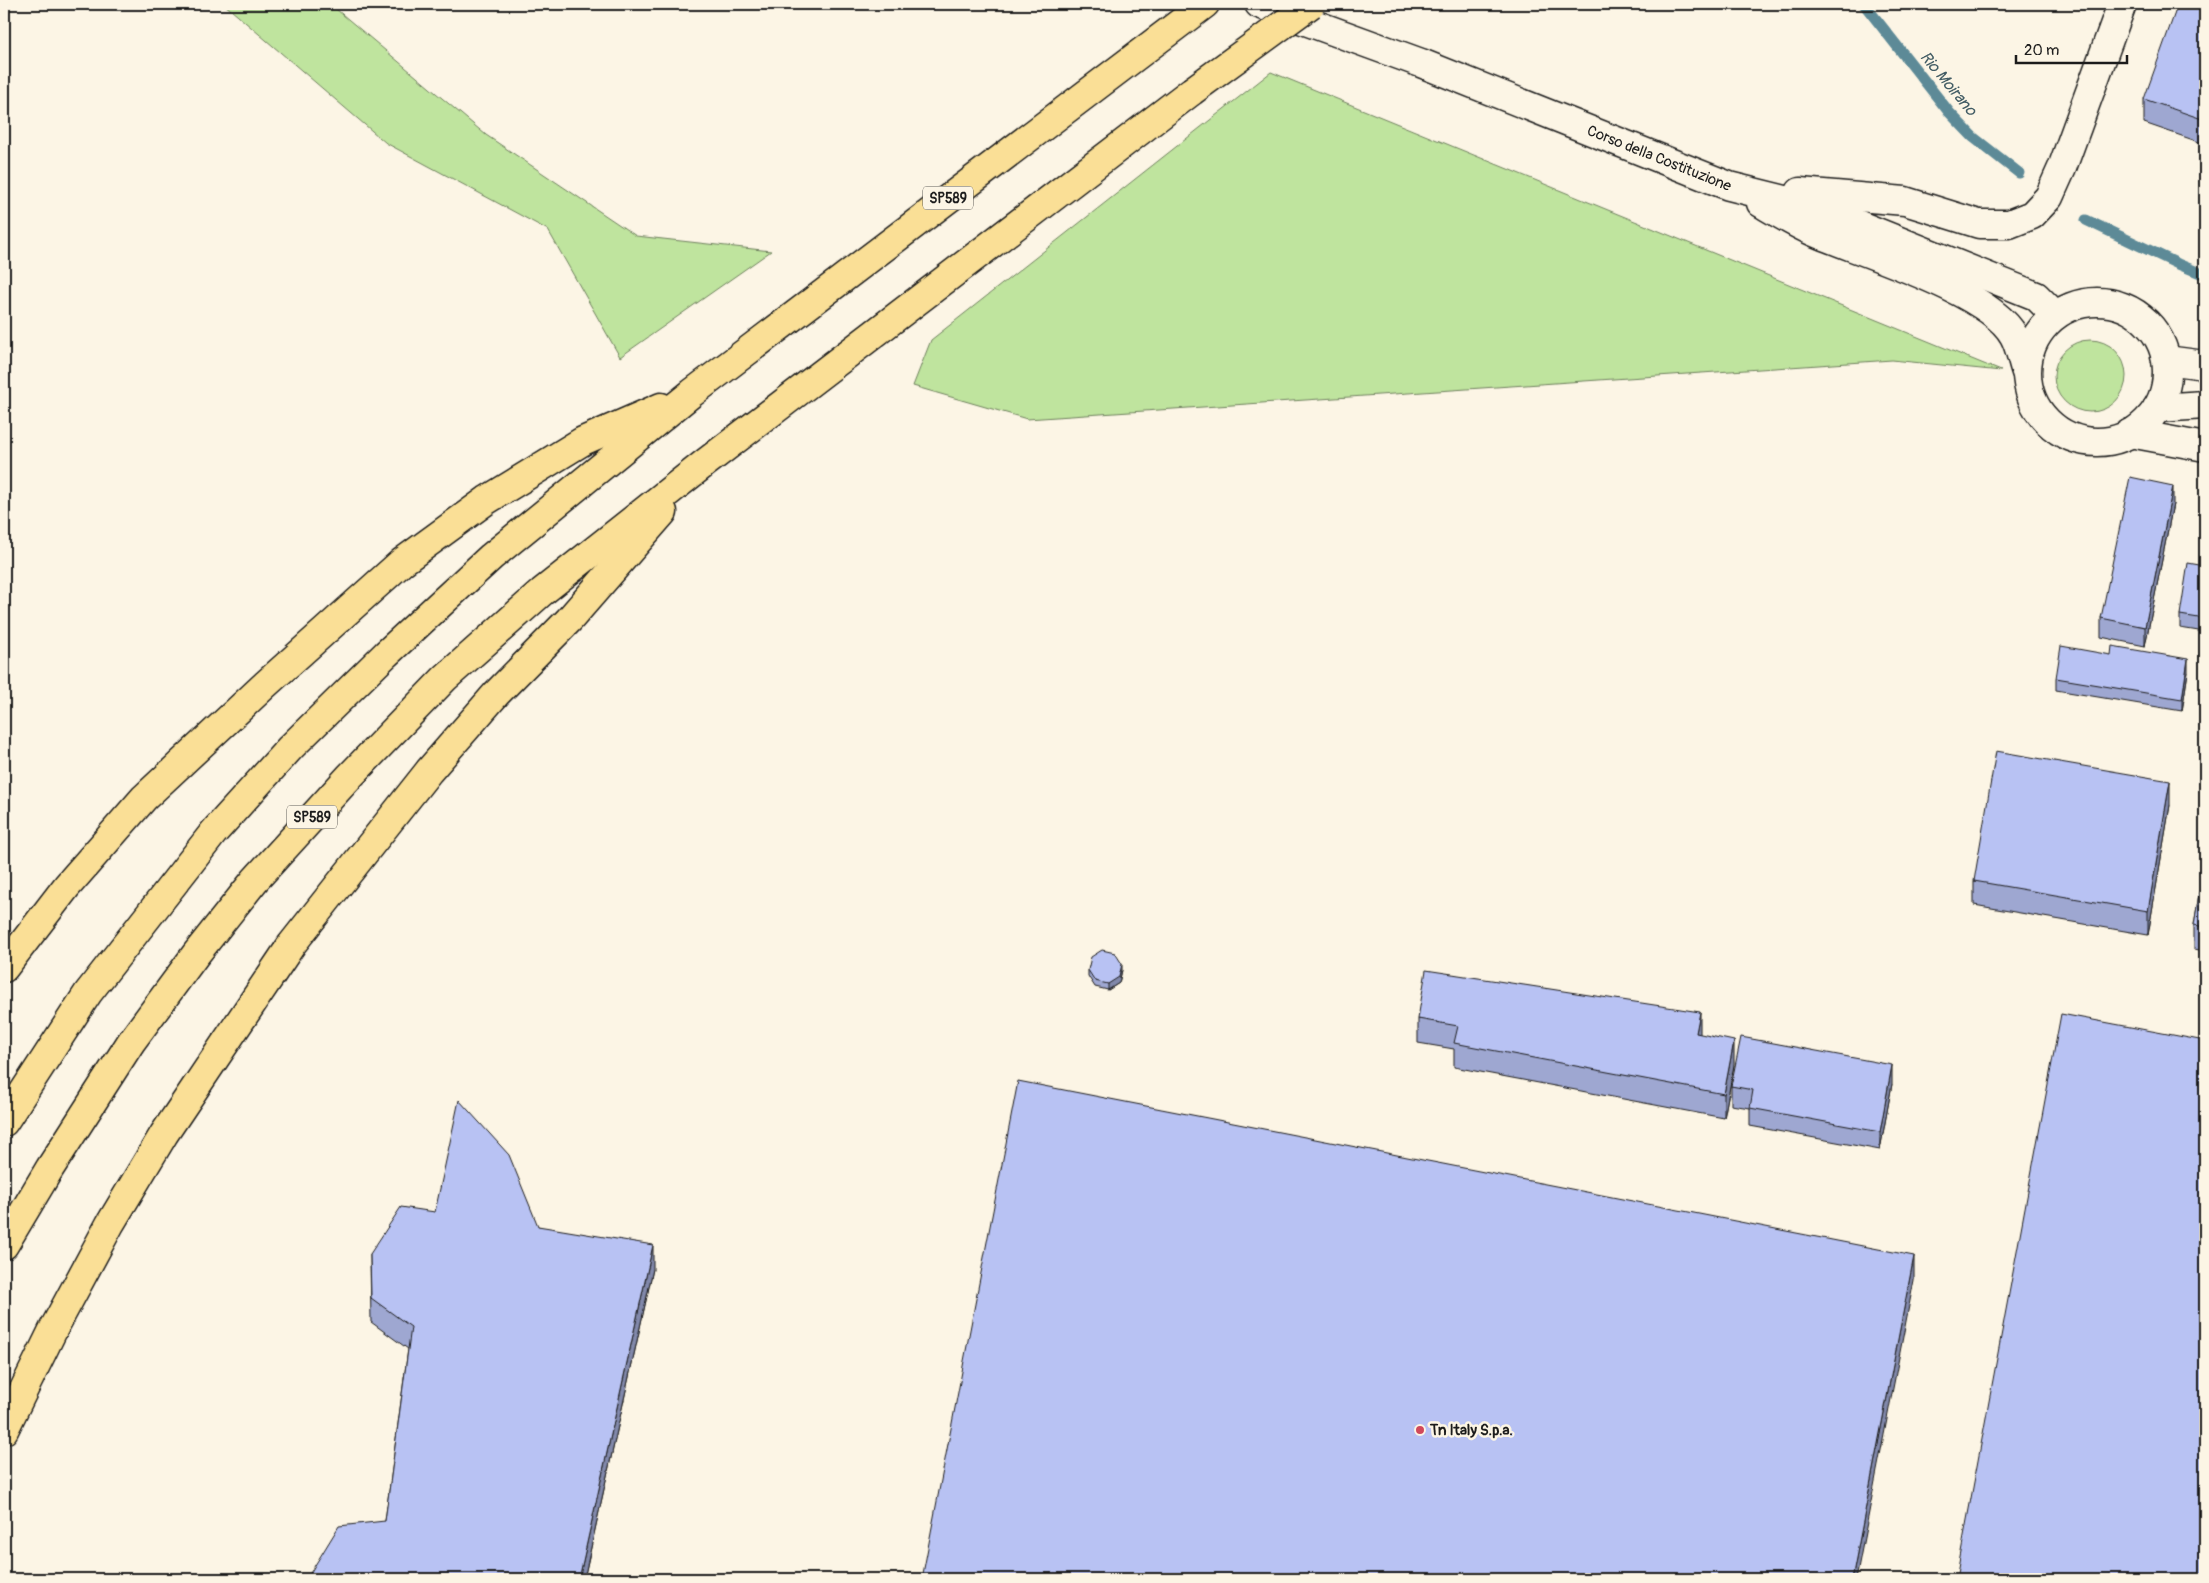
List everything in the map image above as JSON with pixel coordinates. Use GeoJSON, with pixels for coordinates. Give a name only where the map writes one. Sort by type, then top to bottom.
{"type":"FeatureCollection","features":[{"type":"Feature","properties":{"kind":"main road","name":"SP589"},"geometry":{"type":"LineString","coordinates":[[4,1122],[88,993],[214,832],[290,748],[386,654],[491,557],[692,393],[1205,4]]}},
{"type":"Feature","properties":{"kind":"main road","name":"SP589"},"geometry":{"type":"LineString","coordinates":[[4,1245],[56,1159],[131,1042],[196,954],[255,880],[350,776],[445,678],[542,592],[705,464],[1192,91],[1311,4]]}},
{"type":"Feature","properties":{"kind":"main road"},"geometry":{"type":"LineString","coordinates":[[4,968],[67,886],[144,798],[266,684],[402,562],[487,500],[582,441],[692,393]]}},
{"type":"Feature","properties":{"kind":"main road"},"geometry":{"type":"LineString","coordinates":[[4,1430],[54,1328],[115,1216],[164,1134],[292,944],[358,858],[435,764],[496,694],[569,620],[705,464]]}},
{"type":"Feature","properties":{"kind":"street","name":"Corso della Costituzione"},"geometry":{"type":"LineString","coordinates":[[1259,4],[1420,63],[1729,186],[1817,208],[2036,296],[2056,315]]}},
{"type":"Feature","properties":{"kind":"street"},"geometry":{"type":"LineString","coordinates":[[1729,186],[1904,201],[1979,224],[2009,224],[2032,215],[2049,197],[2062,168],[2122,4]]}},
{"type":"Feature","properties":{"kind":"street"},"geometry":{"type":"LineString","coordinates":[[1729,186],[1812,231],[1937,281],[1972,298],[1995,315],[2014,336],[2027,375],[2031,396],[2040,413],[2054,428],[2069,436],[2086,441],[2104,442],[2130,433],[2145,422],[2157,408],[2164,393],[2167,377],[2166,360],[2160,340],[2148,324],[2132,312],[2113,304],[2094,302],[2074,306],[2056,315],[2039,332],[2029,352],[2027,375]]}},
{"type":"Feature","properties":{"kind":"street"},"geometry":{"type":"LineString","coordinates":[[2166,360],[2205,364]]}},
{"type":"Feature","properties":{"kind":"street"},"geometry":{"type":"LineString","coordinates":[[2157,408],[2205,405]]}},
{"type":"Feature","properties":{"kind":"street"},"geometry":{"type":"LineString","coordinates":[[2130,433],[2205,447]]}},
{"type":"Feature","properties":{"kind":"green space"},"geometry":{"type":"Polygon","coordinates":[[[224,4],[330,4],[486,135],[636,236],[771,251],[620,357],[548,230],[386,143],[224,4]]]}},
{"type":"Feature","properties":{"kind":"green space"},"geometry":{"type":"Polygon","coordinates":[[[1271,72],[2001,371],[1892,360],[1027,419],[913,386],[931,340],[1271,72]]]}},
{"type":"Feature","properties":{"kind":"green space"},"geometry":{"type":"Polygon","coordinates":[[[2090,340],[2110,346],[2120,356],[2126,376],[2120,396],[2110,406],[2090,412],[2070,406],[2060,396],[2054,376],[2060,356],[2070,346],[2090,340]]]}},
{"type":"Feature","properties":{"kind":"building"},"geometry":{"type":"Polygon","coordinates":[[[2178,4],[2205,4],[2205,120],[2144,99],[2178,4]]]}},
{"type":"Feature","properties":{"kind":"building"},"geometry":{"type":"Polygon","coordinates":[[[2130,477],[2173,486],[2145,627],[2101,618],[2130,477]]]}},
{"type":"Feature","properties":{"kind":"building"},"geometry":{"type":"Polygon","coordinates":[[[2188,563],[2205,566],[2205,619],[2180,615],[2188,563]]]}},
{"type":"Feature","properties":{"kind":"building"},"geometry":{"type":"Polygon","coordinates":[[[2061,646],[2111,655],[2112,646],[2188,659],[2182,699],[2056,678],[2061,646]]]}},
{"type":"Feature","properties":{"kind":"building"},"geometry":{"type":"Polygon","coordinates":[[[1996,751],[2170,781],[2148,911],[1974,881],[1996,751]]]}},
{"type":"Feature","properties":{"kind":"building"},"geometry":{"type":"Polygon","coordinates":[[[2205,857],[2205,927],[2194,925],[2205,857]]]}},
{"type":"Feature","properties":{"kind":"building"},"geometry":{"type":"Polygon","coordinates":[[[1102,950],[1115,953],[1122,964],[1119,977],[1108,984],[1095,981],[1088,970],[1091,957],[1102,950]]]}},
{"type":"Feature","properties":{"kind":"building"},"geometry":{"type":"Polygon","coordinates":[[[1426,970],[1700,1012],[1696,1033],[1734,1041],[1724,1094],[1454,1043],[1458,1026],[1418,1019],[1426,970]]]}},
{"type":"Feature","properties":{"kind":"building"},"geometry":{"type":"Polygon","coordinates":[[[2061,1014],[2205,1041],[2205,1579],[1956,1579],[2061,1014]]]}},
{"type":"Feature","properties":{"kind":"building"},"geometry":{"type":"Polygon","coordinates":[[[1741,1037],[1892,1065],[1880,1132],[1750,1108],[1753,1090],[1731,1086],[1741,1037]]]}},
{"type":"Feature","properties":{"kind":"building","name":"Tn Italy S.p.a."},"geometry":{"type":"Polygon","coordinates":[[[1018,1081],[1914,1256],[1852,1579],[922,1579],[1018,1081]]]}},
{"type":"Feature","properties":{"kind":"building"},"geometry":{"type":"Polygon","coordinates":[[[459,1100],[509,1155],[538,1226],[653,1245],[579,1579],[310,1579],[309,1575],[339,1526],[385,1521],[411,1327],[371,1298],[370,1254],[401,1207],[435,1212],[459,1100]]]}},
{"type":"Feature","properties":{"kind":"waterway","name":"Rio Moirano"},"geometry":{"type":"LineString","coordinates":[[1864,4],[1949,112],[1973,137],[2019,173]]}},
{"type":"Feature","properties":{"kind":"waterway","name":"Rio Moirano"},"geometry":{"type":"LineString","coordinates":[[2086,220],[2205,275]]}},
{"type":"Feature","properties":{"kind":"place","name":"Tn Italy S.p.a."},"geometry":{"type":"Point","coordinates":[1420,1430]}}]}
